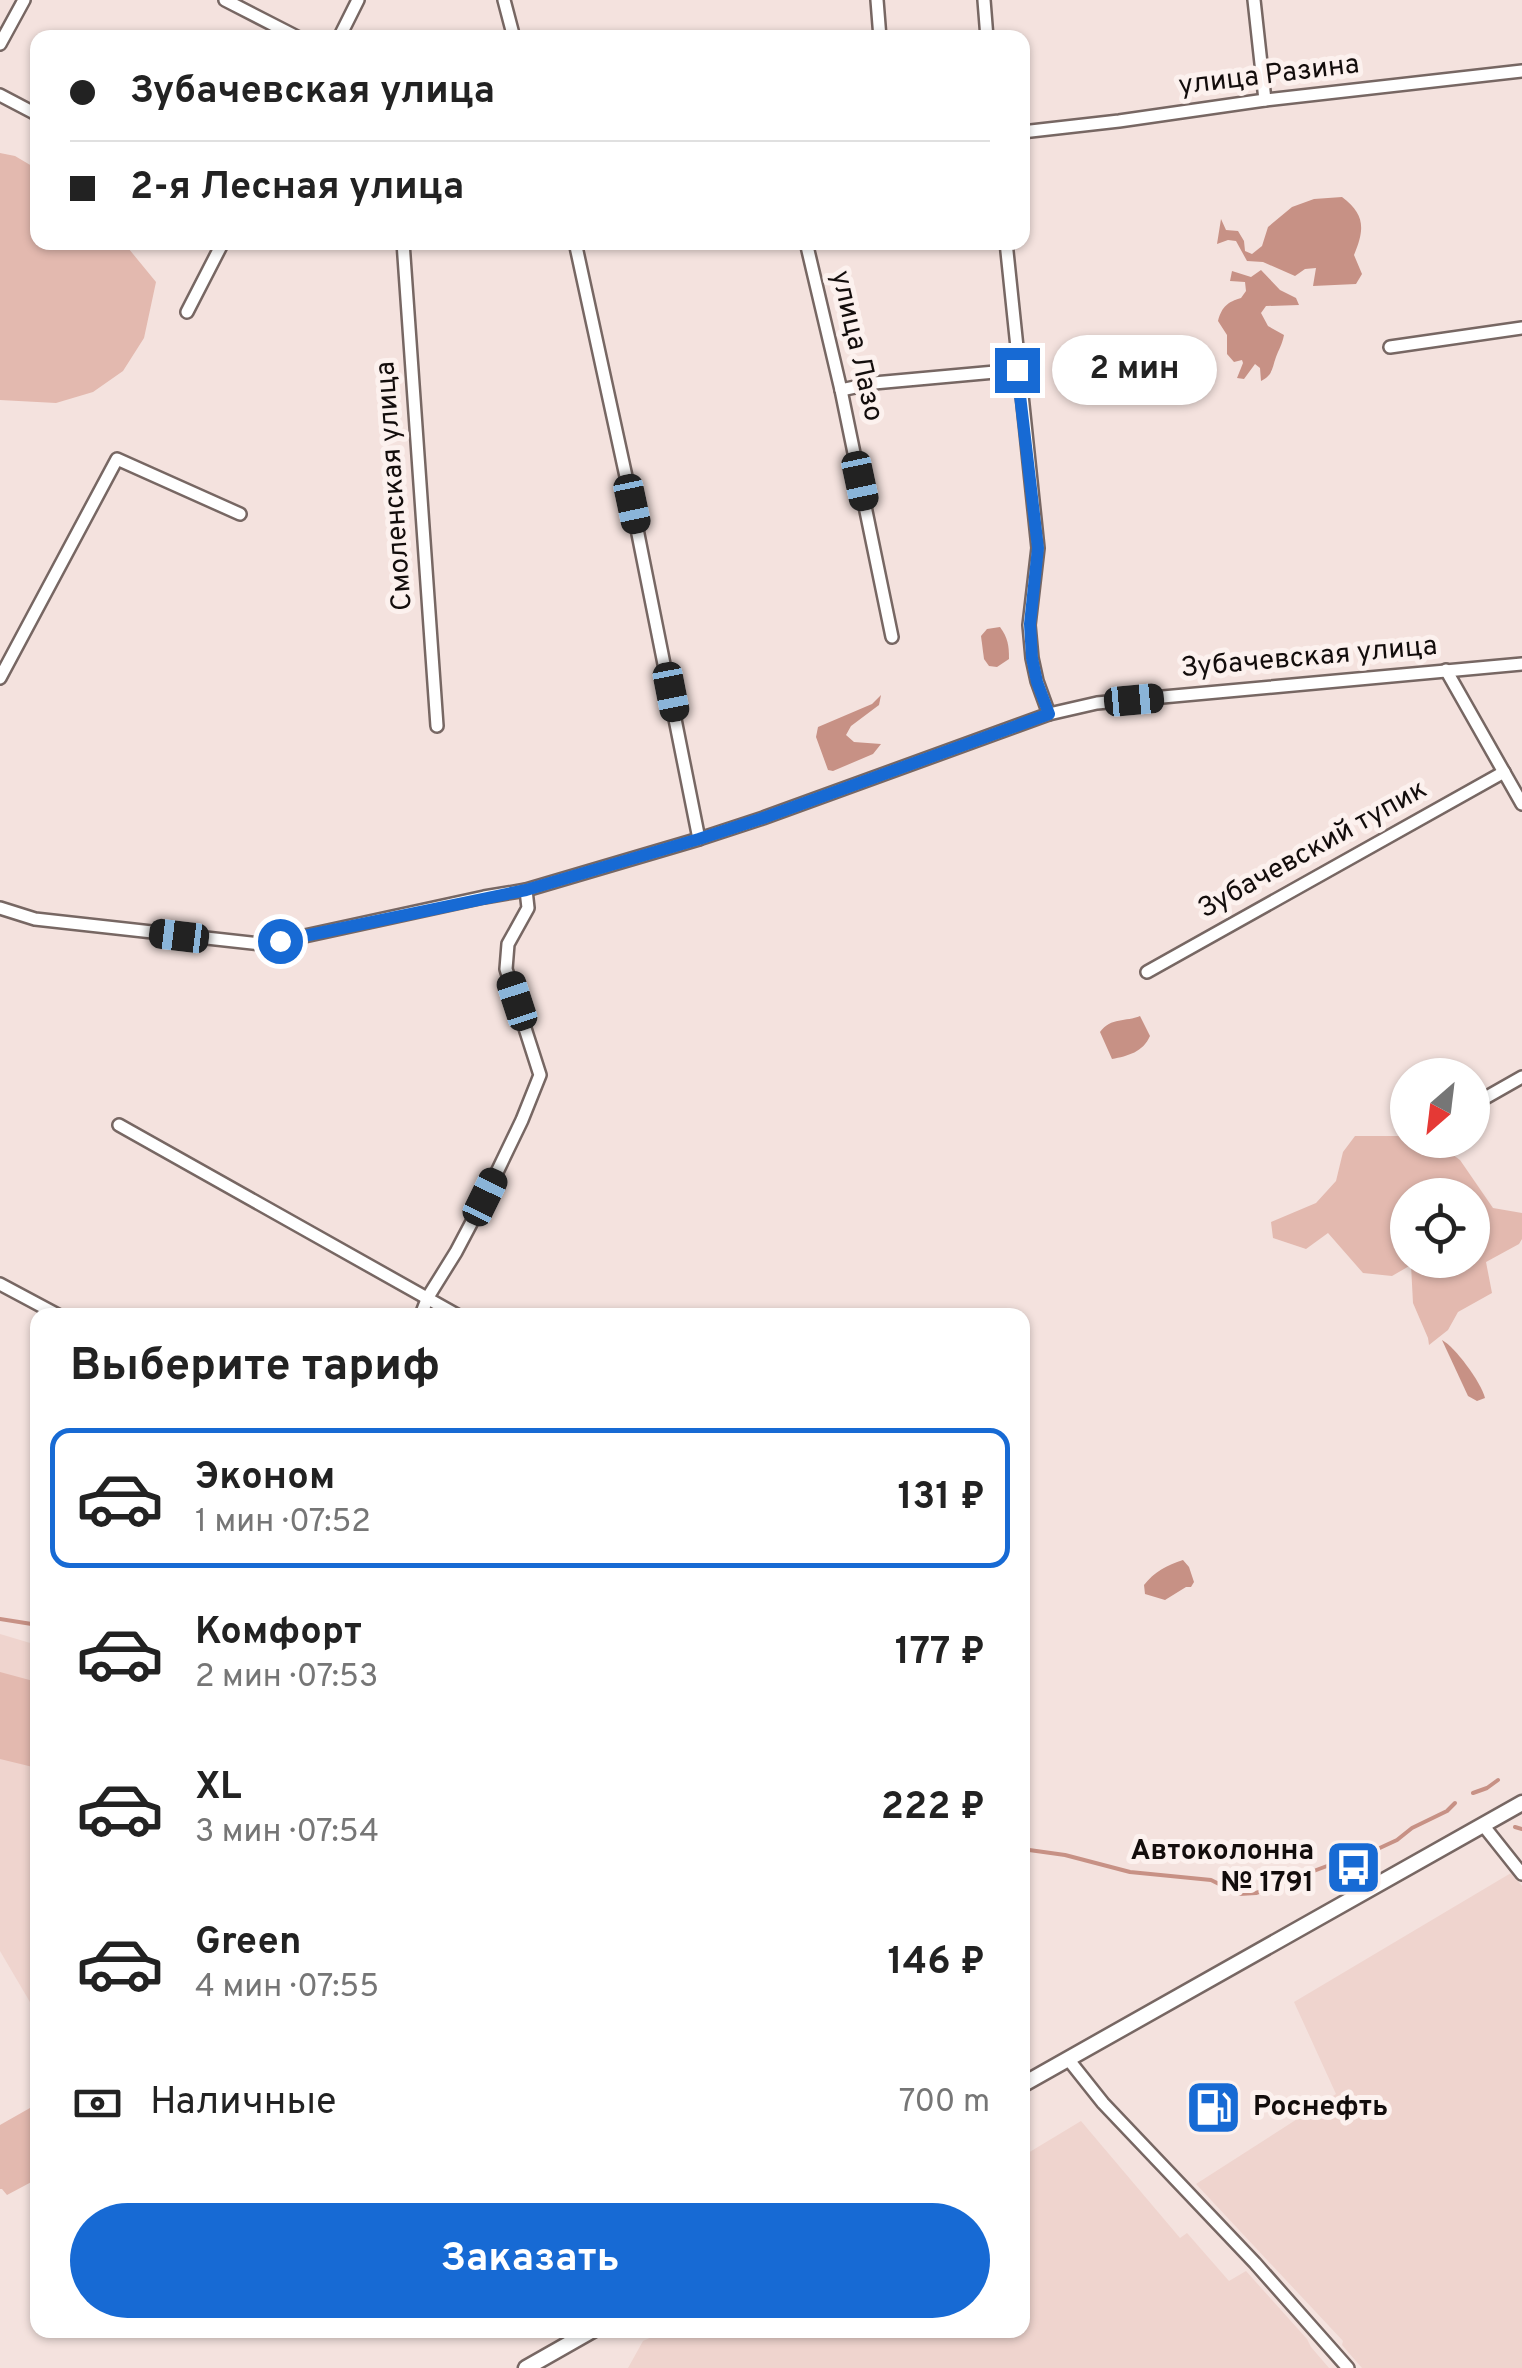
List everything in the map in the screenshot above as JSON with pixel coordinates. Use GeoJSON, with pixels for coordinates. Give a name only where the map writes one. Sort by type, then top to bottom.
{"type":"FeatureCollection","features":[{"type":"Feature","properties":{"kind":"main road"},"geometry":{"type":"LineString","coordinates":[[1030,2081],[1522,1803]]}},
{"type":"Feature","properties":{"kind":"main road"},"geometry":{"type":"LineString","coordinates":[[526,2368],[579,2338]]}},
{"type":"Feature","properties":{"kind":"street"},"geometry":{"type":"LineString","coordinates":[[0,44],[24,0]]}},
{"type":"Feature","properties":{"kind":"street"},"geometry":{"type":"LineString","coordinates":[[225,0],[283,30]]}},
{"type":"Feature","properties":{"kind":"street"},"geometry":{"type":"LineString","coordinates":[[342,30],[358,0]]}},
{"type":"Feature","properties":{"kind":"street"},"geometry":{"type":"LineString","coordinates":[[504,0],[512,30]]}},
{"type":"Feature","properties":{"kind":"street"},"geometry":{"type":"LineString","coordinates":[[877,0],[879,30]]}},
{"type":"Feature","properties":{"kind":"street"},"geometry":{"type":"LineString","coordinates":[[984,0],[986,30]]}},
{"type":"Feature","properties":{"kind":"street"},"geometry":{"type":"LineString","coordinates":[[1254,0],[1265,100]]}},
{"type":"Feature","properties":{"kind":"street","name":"улица Разина"},"geometry":{"type":"LineString","coordinates":[[1030,131],[1522,71]]}},
{"type":"Feature","properties":{"kind":"street"},"geometry":{"type":"LineString","coordinates":[[0,94],[30,110]]}},
{"type":"Feature","properties":{"kind":"street"},"geometry":{"type":"LineString","coordinates":[[187,312],[219,250]]}},
{"type":"Feature","properties":{"kind":"street","name":"Смоленская улица"},"geometry":{"type":"LineString","coordinates":[[405,250],[437,726]]}},
{"type":"Feature","properties":{"kind":"street"},"geometry":{"type":"LineString","coordinates":[[577,250],[699,839]]}},
{"type":"Feature","properties":{"kind":"street","name":"улица Лазо"},"geometry":{"type":"LineString","coordinates":[[808,250],[892,638]]}},
{"type":"Feature","properties":{"kind":"street"},"geometry":{"type":"LineString","coordinates":[[1007,250],[1038,548],[1030,624],[1032,658],[1049,714]]}},
{"type":"Feature","properties":{"kind":"street"},"geometry":{"type":"LineString","coordinates":[[1390,347],[1522,328]]}},
{"type":"Feature","properties":{"kind":"street"},"geometry":{"type":"LineString","coordinates":[[841,390],[874,383],[1017,370]]}},
{"type":"Feature","properties":{"kind":"street"},"geometry":{"type":"LineString","coordinates":[[0,678],[117,459],[240,514]]}},
{"type":"Feature","properties":{"kind":"street","name":"Зубачевская улица"},"geometry":{"type":"LineString","coordinates":[[0,908],[35,919],[260,944],[526,890],[699,839],[1049,714],[1097,703],[1522,664]]}},
{"type":"Feature","properties":{"kind":"street"},"geometry":{"type":"LineString","coordinates":[[1446,670],[1522,804]]}},
{"type":"Feature","properties":{"kind":"street","name":"Зубачевский тупик"},"geometry":{"type":"LineString","coordinates":[[1147,972],[1504,772]]}},
{"type":"Feature","properties":{"kind":"street"},"geometry":{"type":"LineString","coordinates":[[424,1308],[485,1197],[540,1076],[506,968],[508,944],[528,908],[526,890]]}},
{"type":"Feature","properties":{"kind":"street"},"geometry":{"type":"LineString","coordinates":[[1490,1095],[1522,1077]]}},
{"type":"Feature","properties":{"kind":"street"},"geometry":{"type":"LineString","coordinates":[[119,1124],[446,1308]]}},
{"type":"Feature","properties":{"kind":"street"},"geometry":{"type":"LineString","coordinates":[[0,1284],[45,1308]]}},
{"type":"Feature","properties":{"kind":"street"},"geometry":{"type":"LineString","coordinates":[[1483,1824],[1522,1874]]}},
{"type":"Feature","properties":{"kind":"street"},"geometry":{"type":"LineString","coordinates":[[1068,2059],[1348,2368]]}},
{"type":"Feature","properties":{"kind":"shaded area"},"geometry":{"type":"Polygon","coordinates":[[[0,153],[30,165],[30,250],[130,250],[156,282],[144,338],[123,371],[93,392],[56,403],[0,400],[0,153]]]}},
{"type":"Feature","properties":{"kind":"shaded area"},"geometry":{"type":"Polygon","coordinates":[[[1342,197],[1361,223],[1354,255],[1362,274],[1356,284],[1313,286],[1316,268],[1295,276],[1263,262],[1247,261],[1236,241],[1217,244],[1221,219],[1226,230],[1238,231],[1245,251],[1252,254],[1262,246],[1268,227],[1292,207],[1314,199],[1342,197]]]}},
{"type":"Feature","properties":{"kind":"shaded area"},"geometry":{"type":"Polygon","coordinates":[[[1261,270],[1280,290],[1296,298],[1299,305],[1266,306],[1261,313],[1268,326],[1284,335],[1272,371],[1261,381],[1260,368],[1255,364],[1244,379],[1237,378],[1242,360],[1234,362],[1227,354],[1227,335],[1218,321],[1226,305],[1246,291],[1245,282],[1230,281],[1232,271],[1251,277],[1261,270]]]}},
{"type":"Feature","properties":{"kind":"shaded area"},"geometry":{"type":"Polygon","coordinates":[[[1000,627],[1008,642],[1009,659],[997,667],[989,666],[984,659],[981,636],[987,629],[1000,627]]]}},
{"type":"Feature","properties":{"kind":"shaded area"},"geometry":{"type":"Polygon","coordinates":[[[881,695],[879,705],[851,726],[846,735],[854,742],[881,744],[873,754],[828,770],[816,737],[818,727],[872,704],[881,695]]]}},
{"type":"Feature","properties":{"kind":"shaded area"},"geometry":{"type":"Polygon","coordinates":[[[1140,1016],[1150,1036],[1147,1041],[1134,1052],[1112,1059],[1100,1032],[1114,1022],[1140,1016]]]}},
{"type":"Feature","properties":{"kind":"shaded area"},"geometry":{"type":"Polygon","coordinates":[[[1355,1136],[1390,1136],[1390,1158],[1457,1158],[1472,1178],[1390,1178],[1390,1276],[1363,1273],[1328,1233],[1306,1249],[1273,1238],[1271,1222],[1316,1203],[1336,1181],[1343,1152],[1355,1136]]]}},
{"type":"Feature","properties":{"kind":"shaded area"},"geometry":{"type":"Polygon","coordinates":[[[1490,1204],[1493,1208],[1522,1213],[1519,1244],[1490,1260],[1490,1204]]]}},
{"type":"Feature","properties":{"kind":"shaded area"},"geometry":{"type":"Polygon","coordinates":[[[1412,1278],[1489,1278],[1492,1293],[1458,1312],[1448,1330],[1429,1345],[1413,1303],[1412,1278]]]}},
{"type":"Feature","properties":{"kind":"shaded area"},"geometry":{"type":"Polygon","coordinates":[[[1442,1340],[1467,1366],[1485,1398],[1477,1401],[1468,1396],[1442,1340]]]}},
{"type":"Feature","properties":{"kind":"shaded area"},"geometry":{"type":"Polygon","coordinates":[[[1183,1560],[1194,1582],[1191,1587],[1165,1600],[1145,1594],[1144,1585],[1152,1576],[1183,1560]]]}},
{"type":"Feature","properties":{"kind":"shaded area"},"geometry":{"type":"Polygon","coordinates":[[[0,1634],[30,1643],[30,2002],[0,1951],[0,1634]]]}},
{"type":"Feature","properties":{"kind":"shaded area"},"geometry":{"type":"Polygon","coordinates":[[[0,1672],[30,1680],[30,1766],[0,1759],[0,1672]]]}},
{"type":"Feature","properties":{"kind":"shaded area"},"geometry":{"type":"Polygon","coordinates":[[[1511,1873],[1522,1886],[1522,2368],[1362,2368],[1342,2345],[1343,2341],[1196,2184],[1336,2094],[1294,2002],[1511,1873]]]}},
{"type":"Feature","properties":{"kind":"shaded area"},"geometry":{"type":"Polygon","coordinates":[[[30,2108],[30,2183],[7,2195],[0,2189],[0,2125],[30,2108]]]}},
{"type":"Feature","properties":{"kind":"shaded area"},"geometry":{"type":"Polygon","coordinates":[[[1081,2121],[1180,2238],[1187,2233],[1229,2281],[1246,2271],[1329,2368],[628,2368],[643,2341],[650,2338],[1030,2338],[1030,2152],[1081,2121]]]}},
{"type":"Feature","properties":{"kind":"waterway"},"geometry":{"type":"LineString","coordinates":[[0,1619],[30,1624]]}},
{"type":"Feature","properties":{"kind":"waterway"},"geometry":{"type":"LineString","coordinates":[[1473,1793],[1498,1780]]}},
{"type":"Feature","properties":{"kind":"waterway"},"geometry":{"type":"LineString","coordinates":[[1303,1875],[1343,1865],[1397,1840],[1455,1803]]}},
{"type":"Feature","properties":{"kind":"waterway"},"geometry":{"type":"LineString","coordinates":[[1515,1827],[1522,1829]]}},
{"type":"Feature","properties":{"kind":"waterway"},"geometry":{"type":"LineString","coordinates":[[1030,1850],[1130,1872],[1211,1880],[1239,1894],[1256,1893],[1284,1883]]}},
{"type":"Feature","properties":{"kind":"place","name":"Автоколонна № 1791"},"geometry":{"type":"Point","coordinates":[1353,1868]}},
{"type":"Feature","properties":{"kind":"place","name":"Роснефть"},"geometry":{"type":"Point","coordinates":[1214,2108]}},
{"type":"Feature","properties":{"kind":"route"},"geometry":{"type":"LineString","coordinates":[[280,941],[526,890],[699,839],[1049,714],[1032,658],[1030,624],[1038,548],[1017,370]]}}]}
